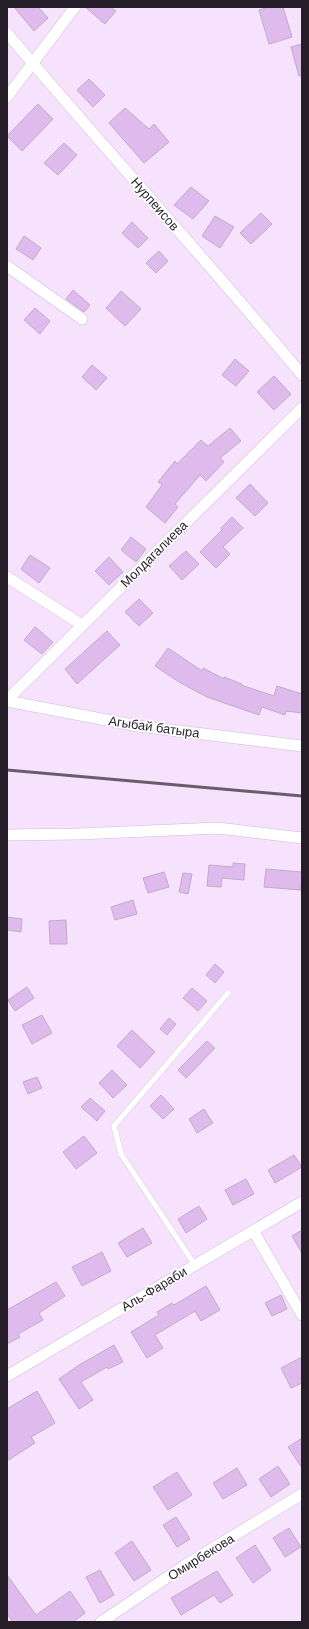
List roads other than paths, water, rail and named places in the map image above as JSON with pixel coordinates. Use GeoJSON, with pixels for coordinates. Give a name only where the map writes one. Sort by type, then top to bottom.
{"type":"FeatureCollection","features":[{"type":"Feature","properties":{"kind":"street"},"geometry":{"type":"LineString","coordinates":[[7,97],[34,64],[75,7]]}},
{"type":"Feature","properties":{"kind":"street","name":"Нурпеисов"},"geometry":{"type":"LineString","coordinates":[[7,33],[235,294],[302,376]]}},
{"type":"Feature","properties":{"kind":"street"},"geometry":{"type":"LineString","coordinates":[[7,266],[82,319]]}},
{"type":"Feature","properties":{"kind":"street","name":"Молдагалиева"},"geometry":{"type":"LineString","coordinates":[[7,701],[302,408]]}},
{"type":"Feature","properties":{"kind":"street"},"geometry":{"type":"LineString","coordinates":[[7,577],[82,625]]}},
{"type":"Feature","properties":{"kind":"street","name":"Агыбай батыра"},"geometry":{"type":"LineString","coordinates":[[7,701],[138,726],[302,746]]}},
{"type":"Feature","properties":{"kind":"street"},"geometry":{"type":"LineString","coordinates":[[7,835],[78,834],[218,828],[302,838]]}},
{"type":"Feature","properties":{"kind":"street","name":"Аль-Фараби"},"geometry":{"type":"LineString","coordinates":[[7,1376],[195,1265],[254,1232],[302,1202]]}},
{"type":"Feature","properties":{"kind":"street"},"geometry":{"type":"LineString","coordinates":[[254,1232],[302,1315]]}},
{"type":"Feature","properties":{"kind":"street","name":"Омирбекова"},"geometry":{"type":"LineString","coordinates":[[101,1622],[184,1566],[302,1494]]}},
{"type":"Feature","properties":{"kind":"lane"},"geometry":{"type":"LineString","coordinates":[[195,1265],[121,1154],[114,1126],[228,993]]}},
{"type":"Feature","properties":{"kind":"railway"},"geometry":{"type":"LineString","coordinates":[[7,770],[302,796]]}}]}
